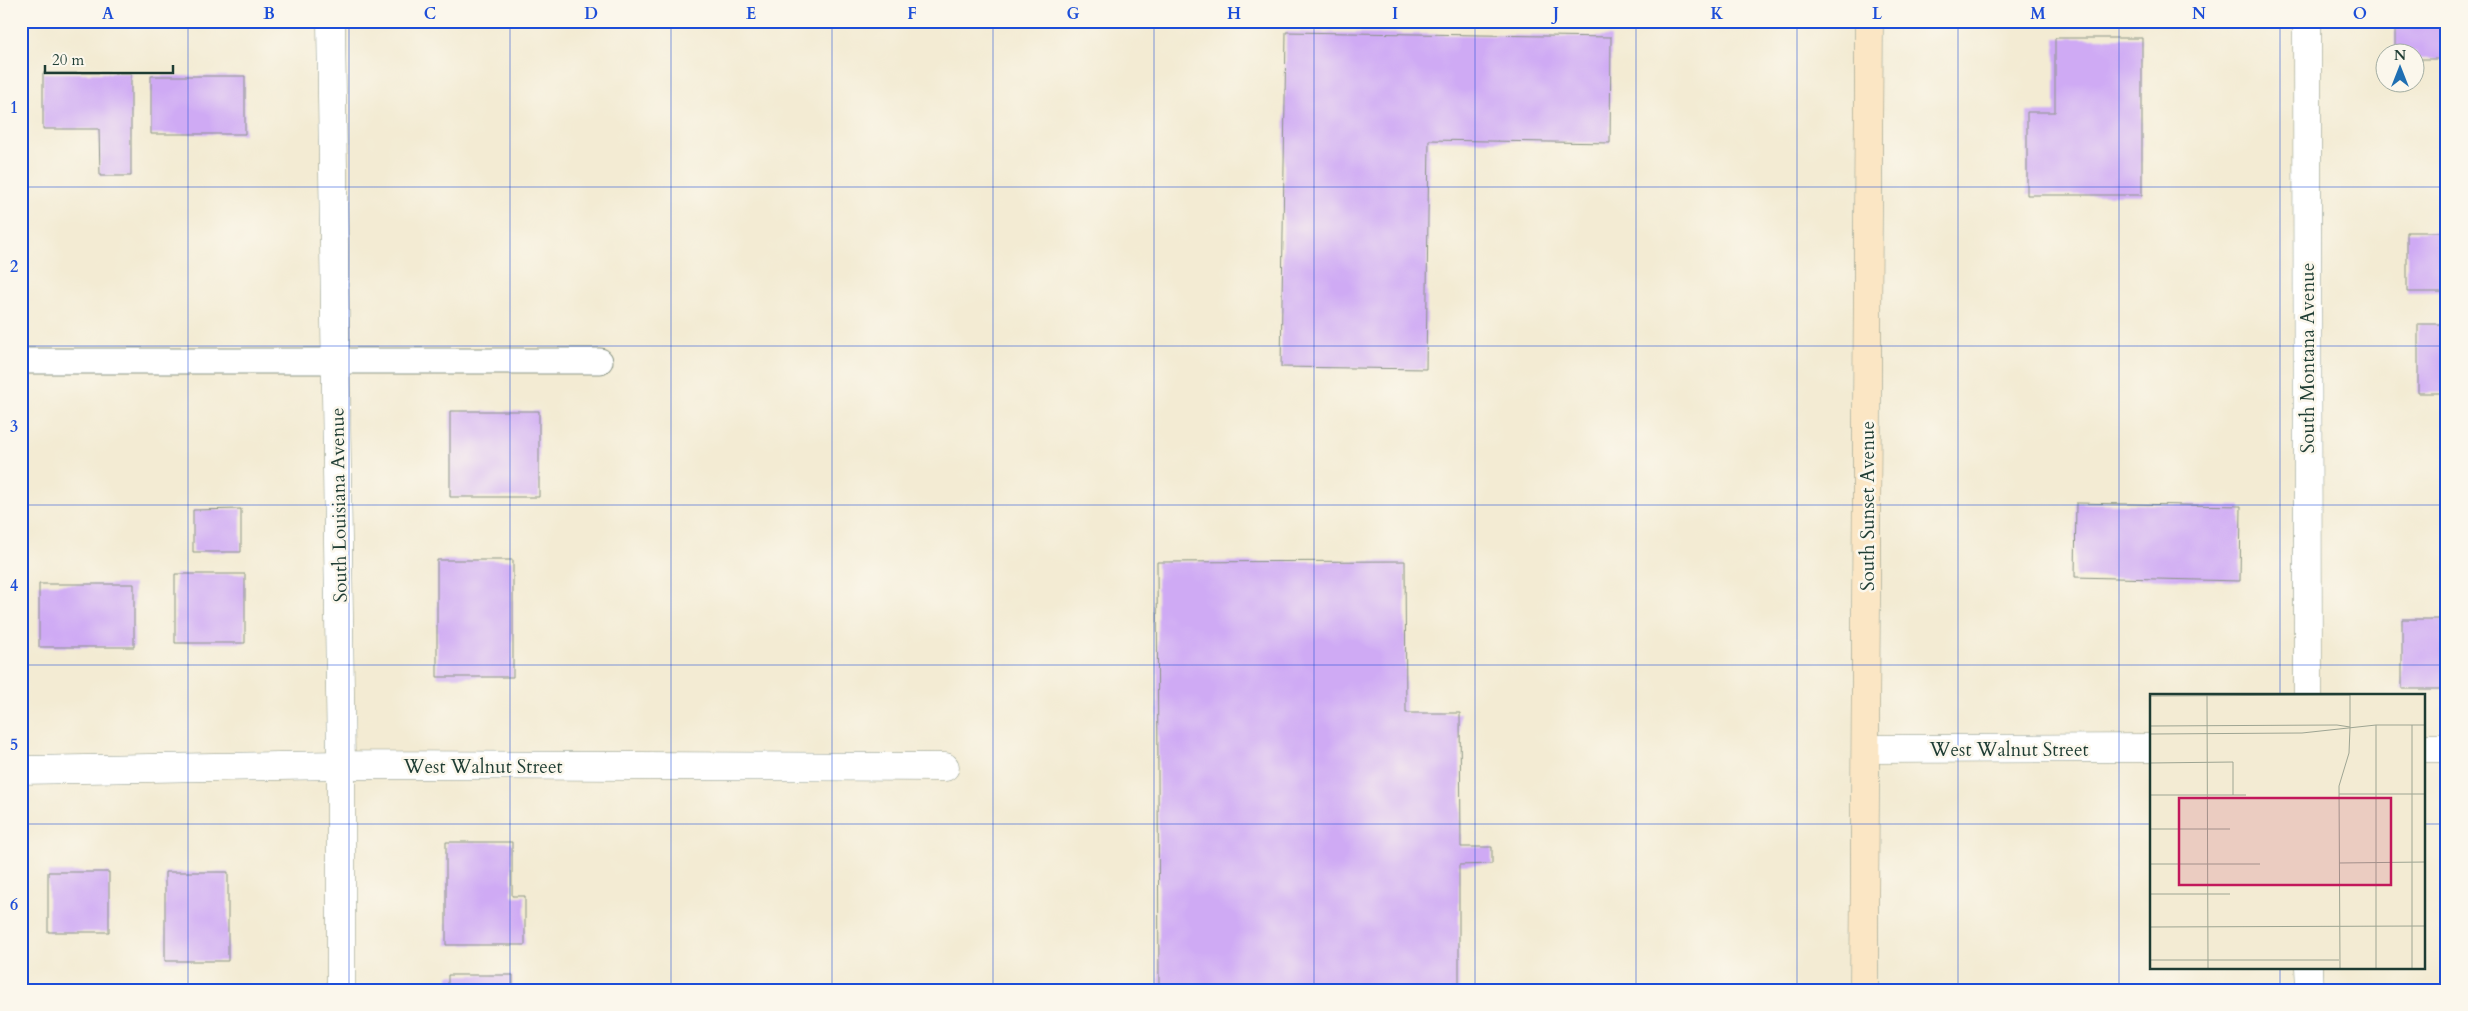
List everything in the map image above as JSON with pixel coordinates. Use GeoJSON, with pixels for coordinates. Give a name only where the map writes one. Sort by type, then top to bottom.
{"type":"FeatureCollection","features":[{"type":"Feature","properties":{"kind":"main road","name":"South Sunset Avenue"},"geometry":{"type":"LineString","coordinates":[[1864,990],[1869,21]]}},
{"type":"Feature","properties":{"kind":"street","name":"South Louisiana Avenue"},"geometry":{"type":"LineString","coordinates":[[331,21],[341,765],[341,990]]}},
{"type":"Feature","properties":{"kind":"street","name":"South Montana Avenue"},"geometry":{"type":"LineString","coordinates":[[2307,21],[2308,694]]}},
{"type":"Feature","properties":{"kind":"street","name":"West Walnut Street"},"geometry":{"type":"LineString","coordinates":[[1866,749],[2150,748]]}},
{"type":"Feature","properties":{"kind":"street"},"geometry":{"type":"LineString","coordinates":[[2426,748],[2447,748]]}},
{"type":"Feature","properties":{"kind":"street","name":"West Walnut Street"},"geometry":{"type":"LineString","coordinates":[[21,770],[341,765],[946,767]]}},
{"type":"Feature","properties":{"kind":"street"},"geometry":{"type":"LineString","coordinates":[[2310,968],[2310,990]]}},
{"type":"Feature","properties":{"kind":"lane"},"geometry":{"type":"LineString","coordinates":[[21,361],[600,361]]}},
{"type":"Feature","properties":{"kind":"building"},"geometry":{"type":"Polygon","coordinates":[[[2395,21],[2447,21],[2447,59],[2426,59],[2426,42],[2395,42],[2395,21]]]}},
{"type":"Feature","properties":{"kind":"building"},"geometry":{"type":"Polygon","coordinates":[[[1286,32],[1611,37],[1610,143],[1429,140],[1426,369],[1281,367],[1286,32]]]}},
{"type":"Feature","properties":{"kind":"building"},"geometry":{"type":"Polygon","coordinates":[[[2055,38],[2142,38],[2142,195],[2027,195],[2027,112],[2055,112],[2055,38]]]}},
{"type":"Feature","properties":{"kind":"building"},"geometry":{"type":"Polygon","coordinates":[[[21,72],[23,72],[24,201],[21,201],[21,72]]]}},
{"type":"Feature","properties":{"kind":"building"},"geometry":{"type":"Polygon","coordinates":[[[43,73],[131,73],[131,176],[100,176],[99,129],[43,129],[43,73]]]}},
{"type":"Feature","properties":{"kind":"building"},"geometry":{"type":"Polygon","coordinates":[[[151,76],[245,76],[245,134],[151,134],[151,76]]]}},
{"type":"Feature","properties":{"kind":"building"},"geometry":{"type":"Polygon","coordinates":[[[2407,232],[2447,232],[2447,292],[2407,292],[2407,232]]]}},
{"type":"Feature","properties":{"kind":"building"},"geometry":{"type":"Polygon","coordinates":[[[2418,324],[2447,324],[2447,393],[2418,393],[2418,324]]]}},
{"type":"Feature","properties":{"kind":"building"},"geometry":{"type":"Polygon","coordinates":[[[450,411],[539,411],[539,497],[450,497],[450,411]]]}},
{"type":"Feature","properties":{"kind":"building"},"geometry":{"type":"Polygon","coordinates":[[[2076,503],[2241,506],[2240,581],[2075,577],[2076,503]]]}},
{"type":"Feature","properties":{"kind":"building"},"geometry":{"type":"Polygon","coordinates":[[[241,509],[241,552],[193,552],[193,510],[241,509]]]}},
{"type":"Feature","properties":{"kind":"building"},"geometry":{"type":"Polygon","coordinates":[[[437,560],[513,560],[513,677],[437,677],[437,560]]]}},
{"type":"Feature","properties":{"kind":"building"},"geometry":{"type":"Polygon","coordinates":[[[1405,561],[1406,713],[1460,713],[1461,847],[1492,847],[1492,864],[1459,865],[1459,990],[1159,990],[1157,562],[1405,561]]]}},
{"type":"Feature","properties":{"kind":"building"},"geometry":{"type":"Polygon","coordinates":[[[175,574],[245,574],[245,643],[175,643],[175,574]]]}},
{"type":"Feature","properties":{"kind":"building"},"geometry":{"type":"Polygon","coordinates":[[[39,584],[134,584],[134,647],[39,647],[39,584]]]}},
{"type":"Feature","properties":{"kind":"building"},"geometry":{"type":"Polygon","coordinates":[[[2402,619],[2447,619],[2447,689],[2402,689],[2402,619]]]}},
{"type":"Feature","properties":{"kind":"building"},"geometry":{"type":"Polygon","coordinates":[[[446,842],[512,842],[512,896],[525,896],[525,945],[446,945],[446,842]]]}},
{"type":"Feature","properties":{"kind":"building"},"geometry":{"type":"Polygon","coordinates":[[[48,872],[109,872],[109,932],[48,932],[48,872]]]}},
{"type":"Feature","properties":{"kind":"building"},"geometry":{"type":"Polygon","coordinates":[[[165,872],[228,872],[228,961],[165,961],[165,872]]]}},
{"type":"Feature","properties":{"kind":"building"},"geometry":{"type":"Polygon","coordinates":[[[448,975],[513,975],[513,990],[448,990],[448,975]]]}}]}
